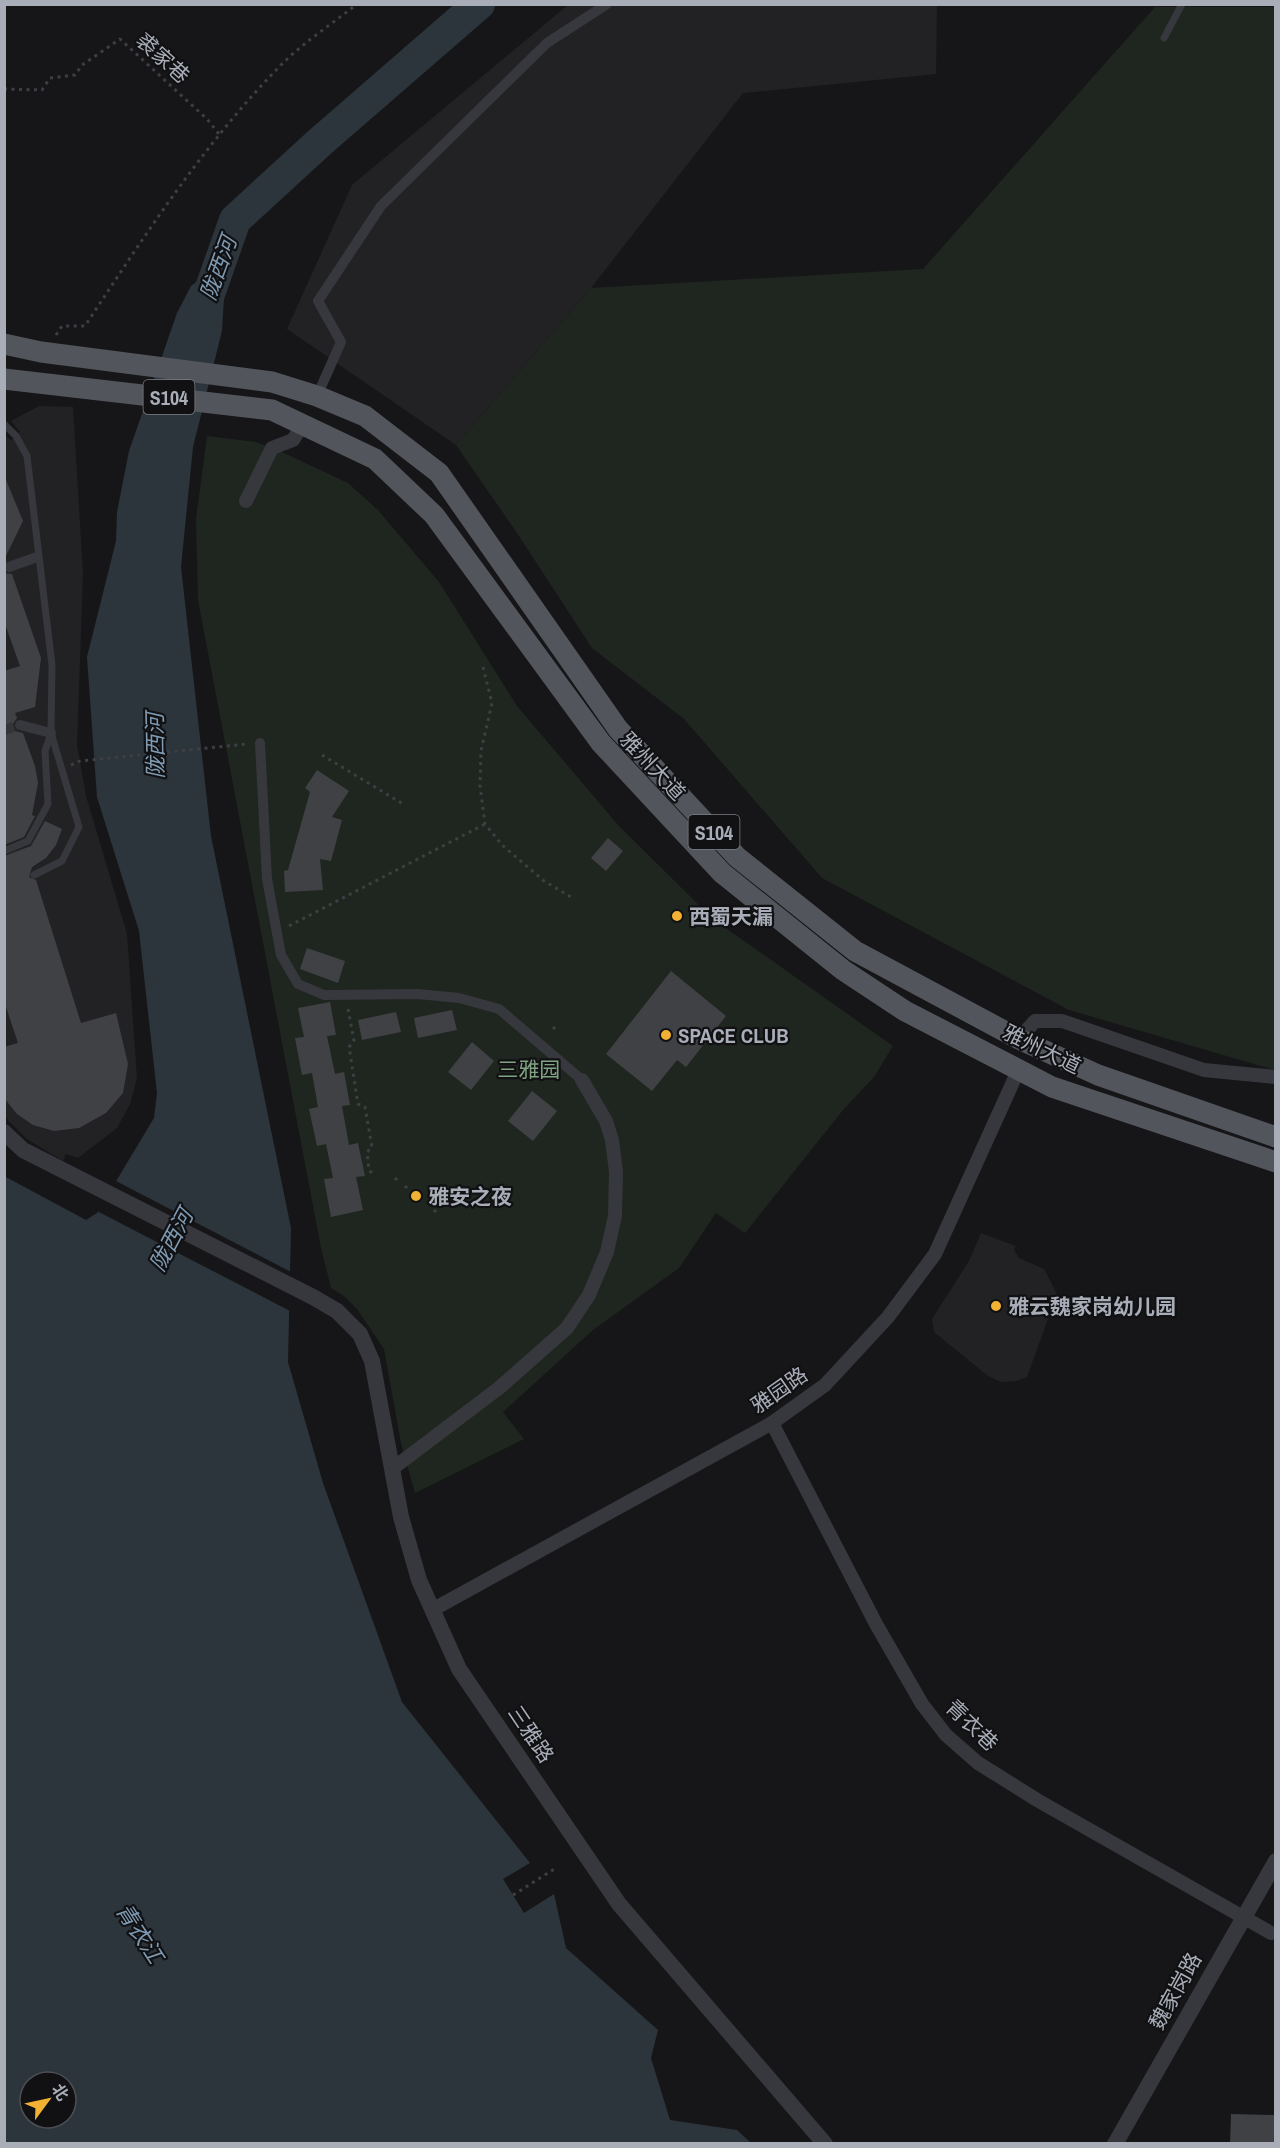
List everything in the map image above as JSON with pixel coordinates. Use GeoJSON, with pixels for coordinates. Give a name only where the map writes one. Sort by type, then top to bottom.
{"type":"FeatureCollection","features":[{"type":"Feature","properties":{"kind":"main road","name":"S104"},"geometry":{"type":"LineString","coordinates":[[4,344],[41,352]]}},
{"type":"Feature","properties":{"kind":"main road","name":"雅州大道"},"geometry":{"type":"LineString","coordinates":[[41,352],[272,382],[317,396],[366,416],[439,473],[618,729],[737,857],[855,951],[1019,1039],[1098,1075],[1275,1137]]}},
{"type":"Feature","properties":{"kind":"main road","name":"雅州大道"},"geometry":{"type":"LineString","coordinates":[[4,379],[66,384],[272,410],[375,459],[434,515],[601,743],[722,873],[843,970],[905,1011],[1052,1087],[1275,1162]]}},
{"type":"Feature","properties":{"kind":"street"},"geometry":{"type":"LineString","coordinates":[[317,396],[341,342],[318,301],[381,206],[548,43],[607,4]]}},
{"type":"Feature","properties":{"kind":"street"},"geometry":{"type":"LineString","coordinates":[[246,501],[272,448],[293,440],[303,424]]}},
{"type":"Feature","properties":{"kind":"street"},"geometry":{"type":"LineString","coordinates":[[9,567],[37,557]]}},
{"type":"Feature","properties":{"kind":"street"},"geometry":{"type":"LineString","coordinates":[[20,724],[51,733]]}},
{"type":"Feature","properties":{"kind":"street"},"geometry":{"type":"LineString","coordinates":[[260,743],[267,879],[281,955],[298,984],[324,995],[418,994],[459,998],[499,1009],[582,1080],[606,1121],[616,1172],[615,1216],[607,1252],[589,1295],[567,1328],[499,1388],[393,1469]]}},
{"type":"Feature","properties":{"kind":"street"},"geometry":{"type":"LineString","coordinates":[[1019,1039],[1035,1021],[1062,1021],[1204,1070],[1275,1077]]}},
{"type":"Feature","properties":{"kind":"street","name":"雅园路"},"geometry":{"type":"LineString","coordinates":[[432,1610],[772,1423],[825,1385],[888,1317],[935,1254],[1018,1071]]}},
{"type":"Feature","properties":{"kind":"street","name":"三雅路"},"geometry":{"type":"LineString","coordinates":[[4,1132],[23,1150],[313,1297],[337,1311],[360,1334],[372,1361],[401,1517],[419,1580],[459,1669],[619,1904],[825,2144]]}},
{"type":"Feature","properties":{"kind":"street","name":"青衣巷"},"geometry":{"type":"LineString","coordinates":[[772,1423],[876,1624],[922,1704],[946,1735],[978,1763],[1037,1800],[1244,1915],[1271,1933]]}},
{"type":"Feature","properties":{"kind":"street","name":"魏家岗路"},"geometry":{"type":"LineString","coordinates":[[1114,2144],[1275,1862]]}},
{"type":"Feature","properties":{"kind":"lane"},"geometry":{"type":"LineString","coordinates":[[1164,38],[1182,4]]}},
{"type":"Feature","properties":{"kind":"lane"},"geometry":{"type":"LineString","coordinates":[[4,424],[16,436],[27,456],[37,557],[52,665],[51,733],[45,751],[48,804],[28,841],[4,851]]}},
{"type":"Feature","properties":{"kind":"lane"},"geometry":{"type":"LineString","coordinates":[[34,875],[62,861],[80,827],[51,733]]}},
{"type":"Feature","properties":{"kind":"path"},"geometry":{"type":"LineString","coordinates":[[41,352],[62,326],[85,326],[137,247],[219,134],[284,63],[357,4]]}},
{"type":"Feature","properties":{"kind":"path","name":"裘家巷"},"geometry":{"type":"LineString","coordinates":[[4,89],[42,90],[50,78],[75,75],[82,65],[120,39],[207,119],[219,134]]}},
{"type":"Feature","properties":{"kind":"path"},"geometry":{"type":"LineString","coordinates":[[483,668],[492,702],[482,751],[480,786],[485,824],[502,844],[544,881],[571,897]]}},
{"type":"Feature","properties":{"kind":"path"},"geometry":{"type":"LineString","coordinates":[[80,762],[227,744],[260,743]]}},
{"type":"Feature","properties":{"kind":"path"},"geometry":{"type":"LineString","coordinates":[[322,755],[403,804]]}},
{"type":"Feature","properties":{"kind":"path"},"geometry":{"type":"LineString","coordinates":[[276,932],[485,824]]}},
{"type":"Feature","properties":{"kind":"path"},"geometry":{"type":"LineString","coordinates":[[345,995],[354,1041],[349,1047],[358,1104],[365,1107],[367,1117],[372,1148],[366,1152],[369,1170],[373,1174]]}},
{"type":"Feature","properties":{"kind":"path"},"geometry":{"type":"LineString","coordinates":[[553,1029],[558,1024]]}},
{"type":"Feature","properties":{"kind":"path"},"geometry":{"type":"LineString","coordinates":[[513,1895],[556,1868]]}},
{"type":"Feature","properties":{"kind":"shaded area"},"geometry":{"type":"Polygon","coordinates":[[[568,5],[937,5],[936,74],[743,93],[591,288],[456,445],[287,329],[352,185],[568,5]]]}},
{"type":"Feature","properties":{"kind":"shaded area"},"geometry":{"type":"Polygon","coordinates":[[[39,406],[73,407],[83,573],[77,745],[86,796],[127,934],[137,1078],[130,1104],[117,1128],[78,1158],[66,1154],[63,1161],[27,1139],[5,1117],[4,435],[11,440],[16,436],[20,432],[11,421],[39,406]]]}},
{"type":"Feature","properties":{"kind":"shaded area","name":"雅云魏家岗幼儿园"},"geometry":{"type":"Polygon","coordinates":[[[981,1233],[1016,1246],[1014,1250],[1019,1258],[1044,1269],[1057,1294],[1027,1377],[1016,1381],[1001,1382],[988,1376],[934,1332],[932,1319],[969,1261],[981,1233]]]}},
{"type":"Feature","properties":{"kind":"green space"},"geometry":{"type":"Polygon","coordinates":[[[1155,7],[1275,7],[1275,1070],[1069,1010],[822,878],[684,719],[592,648],[456,445],[591,288],[923,269],[1155,7]]]}},
{"type":"Feature","properties":{"kind":"green space","name":"三雅园"},"geometry":{"type":"Polygon","coordinates":[[[207,436],[256,442],[348,483],[378,510],[439,582],[517,706],[619,826],[713,919],[893,1046],[874,1077],[843,1110],[745,1233],[716,1213],[679,1268],[593,1330],[503,1412],[524,1439],[415,1493],[401,1443],[384,1349],[357,1309],[344,1296],[331,1288],[321,1248],[198,600],[196,519],[207,436]]]}},
{"type":"Feature","properties":{"kind":"water","name":"青衣江"},"geometry":{"type":"Polygon","coordinates":[[[215,267],[224,298],[222,331],[193,447],[181,567],[211,836],[291,1228],[288,1362],[323,1483],[402,1702],[530,1863],[503,1879],[524,1913],[554,1894],[566,1948],[658,2030],[651,2058],[670,2120],[737,2130],[751,2143],[5,2143],[4,1176],[86,1220],[97,1213],[154,1118],[157,1093],[139,931],[97,797],[87,657],[116,541],[117,512],[129,451],[177,313],[191,286],[215,267]]]}},
{"type":"Feature","properties":{"kind":"pier"},"geometry":{"type":"Polygon","coordinates":[[[114,1180],[293,1273],[292,1312],[95,1210],[114,1180]]]}},
{"type":"Feature","properties":{"kind":"building"},"geometry":{"type":"Polygon","coordinates":[[[4,475],[23,521],[4,560],[4,475]]]}},
{"type":"Feature","properties":{"kind":"building"},"geometry":{"type":"Polygon","coordinates":[[[4,573],[12,574],[41,658],[35,707],[15,713],[17,718],[13,724],[15,731],[23,733],[35,766],[38,783],[32,815],[35,816],[24,837],[4,845],[4,671],[20,666],[4,621],[4,573]]]}},
{"type":"Feature","properties":{"kind":"building"},"geometry":{"type":"Polygon","coordinates":[[[317,770],[349,791],[332,817],[342,820],[331,861],[320,859],[323,890],[285,892],[284,871],[288,870],[310,792],[305,788],[317,770]]]}},
{"type":"Feature","properties":{"kind":"building"},"geometry":{"type":"Polygon","coordinates":[[[45,821],[62,829],[56,845],[46,858],[32,867],[29,877],[36,880],[81,1023],[116,1013],[128,1064],[123,1093],[106,1113],[79,1128],[54,1131],[33,1125],[17,1114],[4,1098],[4,1047],[18,1043],[4,1001],[4,856],[31,846],[45,821]]]}},
{"type":"Feature","properties":{"kind":"building"},"geometry":{"type":"Polygon","coordinates":[[[608,838],[623,851],[606,871],[591,858],[608,838]]]}},
{"type":"Feature","properties":{"kind":"building"},"geometry":{"type":"Polygon","coordinates":[[[307,948],[345,961],[338,983],[300,969],[307,948]]]}},
{"type":"Feature","properties":{"kind":"building","name":"SPACE CLUB"},"geometry":{"type":"Polygon","coordinates":[[[671,971],[726,1016],[686,1067],[677,1060],[652,1091],[606,1054],[671,971]]]}},
{"type":"Feature","properties":{"kind":"building"},"geometry":{"type":"Polygon","coordinates":[[[330,1002],[336,1035],[327,1036],[335,1074],[344,1072],[350,1105],[342,1106],[349,1145],[358,1143],[365,1176],[356,1177],[363,1210],[331,1217],[324,1179],[333,1178],[326,1144],[317,1146],[309,1109],[318,1107],[312,1073],[302,1075],[295,1038],[304,1037],[298,1008],[330,1002]]]}},
{"type":"Feature","properties":{"kind":"building"},"geometry":{"type":"Polygon","coordinates":[[[452,1010],[457,1030],[418,1038],[414,1018],[452,1010]]]}},
{"type":"Feature","properties":{"kind":"building"},"geometry":{"type":"Polygon","coordinates":[[[396,1012],[401,1032],[362,1040],[358,1020],[396,1012]]]}},
{"type":"Feature","properties":{"kind":"building"},"geometry":{"type":"Polygon","coordinates":[[[472,1042],[494,1061],[471,1090],[448,1072],[472,1042]]]}},
{"type":"Feature","properties":{"kind":"building"},"geometry":{"type":"Polygon","coordinates":[[[532,1091],[557,1111],[533,1141],[508,1121],[532,1091]]]}},
{"type":"Feature","properties":{"kind":"building"},"geometry":{"type":"Polygon","coordinates":[[[1231,2114],[1275,2115],[1275,2144],[1230,2144],[1231,2114]]]}},
{"type":"Feature","properties":{"kind":"waterway","name":"陇西河"},"geometry":{"type":"LineString","coordinates":[[203,311],[235,220],[320,142],[479,4]]}},
{"type":"Feature","properties":{"kind":"tunnel"},"geometry":{"type":"LineString","coordinates":[[4,730],[20,725]]}},
{"type":"Feature","properties":{"kind":"place","name":"西蜀天漏"},"geometry":{"type":"Point","coordinates":[677,916]}},
{"type":"Feature","properties":{"kind":"place","name":"SPACE CLUB"},"geometry":{"type":"Point","coordinates":[666,1035]}},
{"type":"Feature","properties":{"kind":"place","name":"雅安之夜"},"geometry":{"type":"Point","coordinates":[416,1196]}},
{"type":"Feature","properties":{"kind":"place","name":"雅云魏家岗幼儿园"},"geometry":{"type":"Point","coordinates":[996,1306]}}]}
